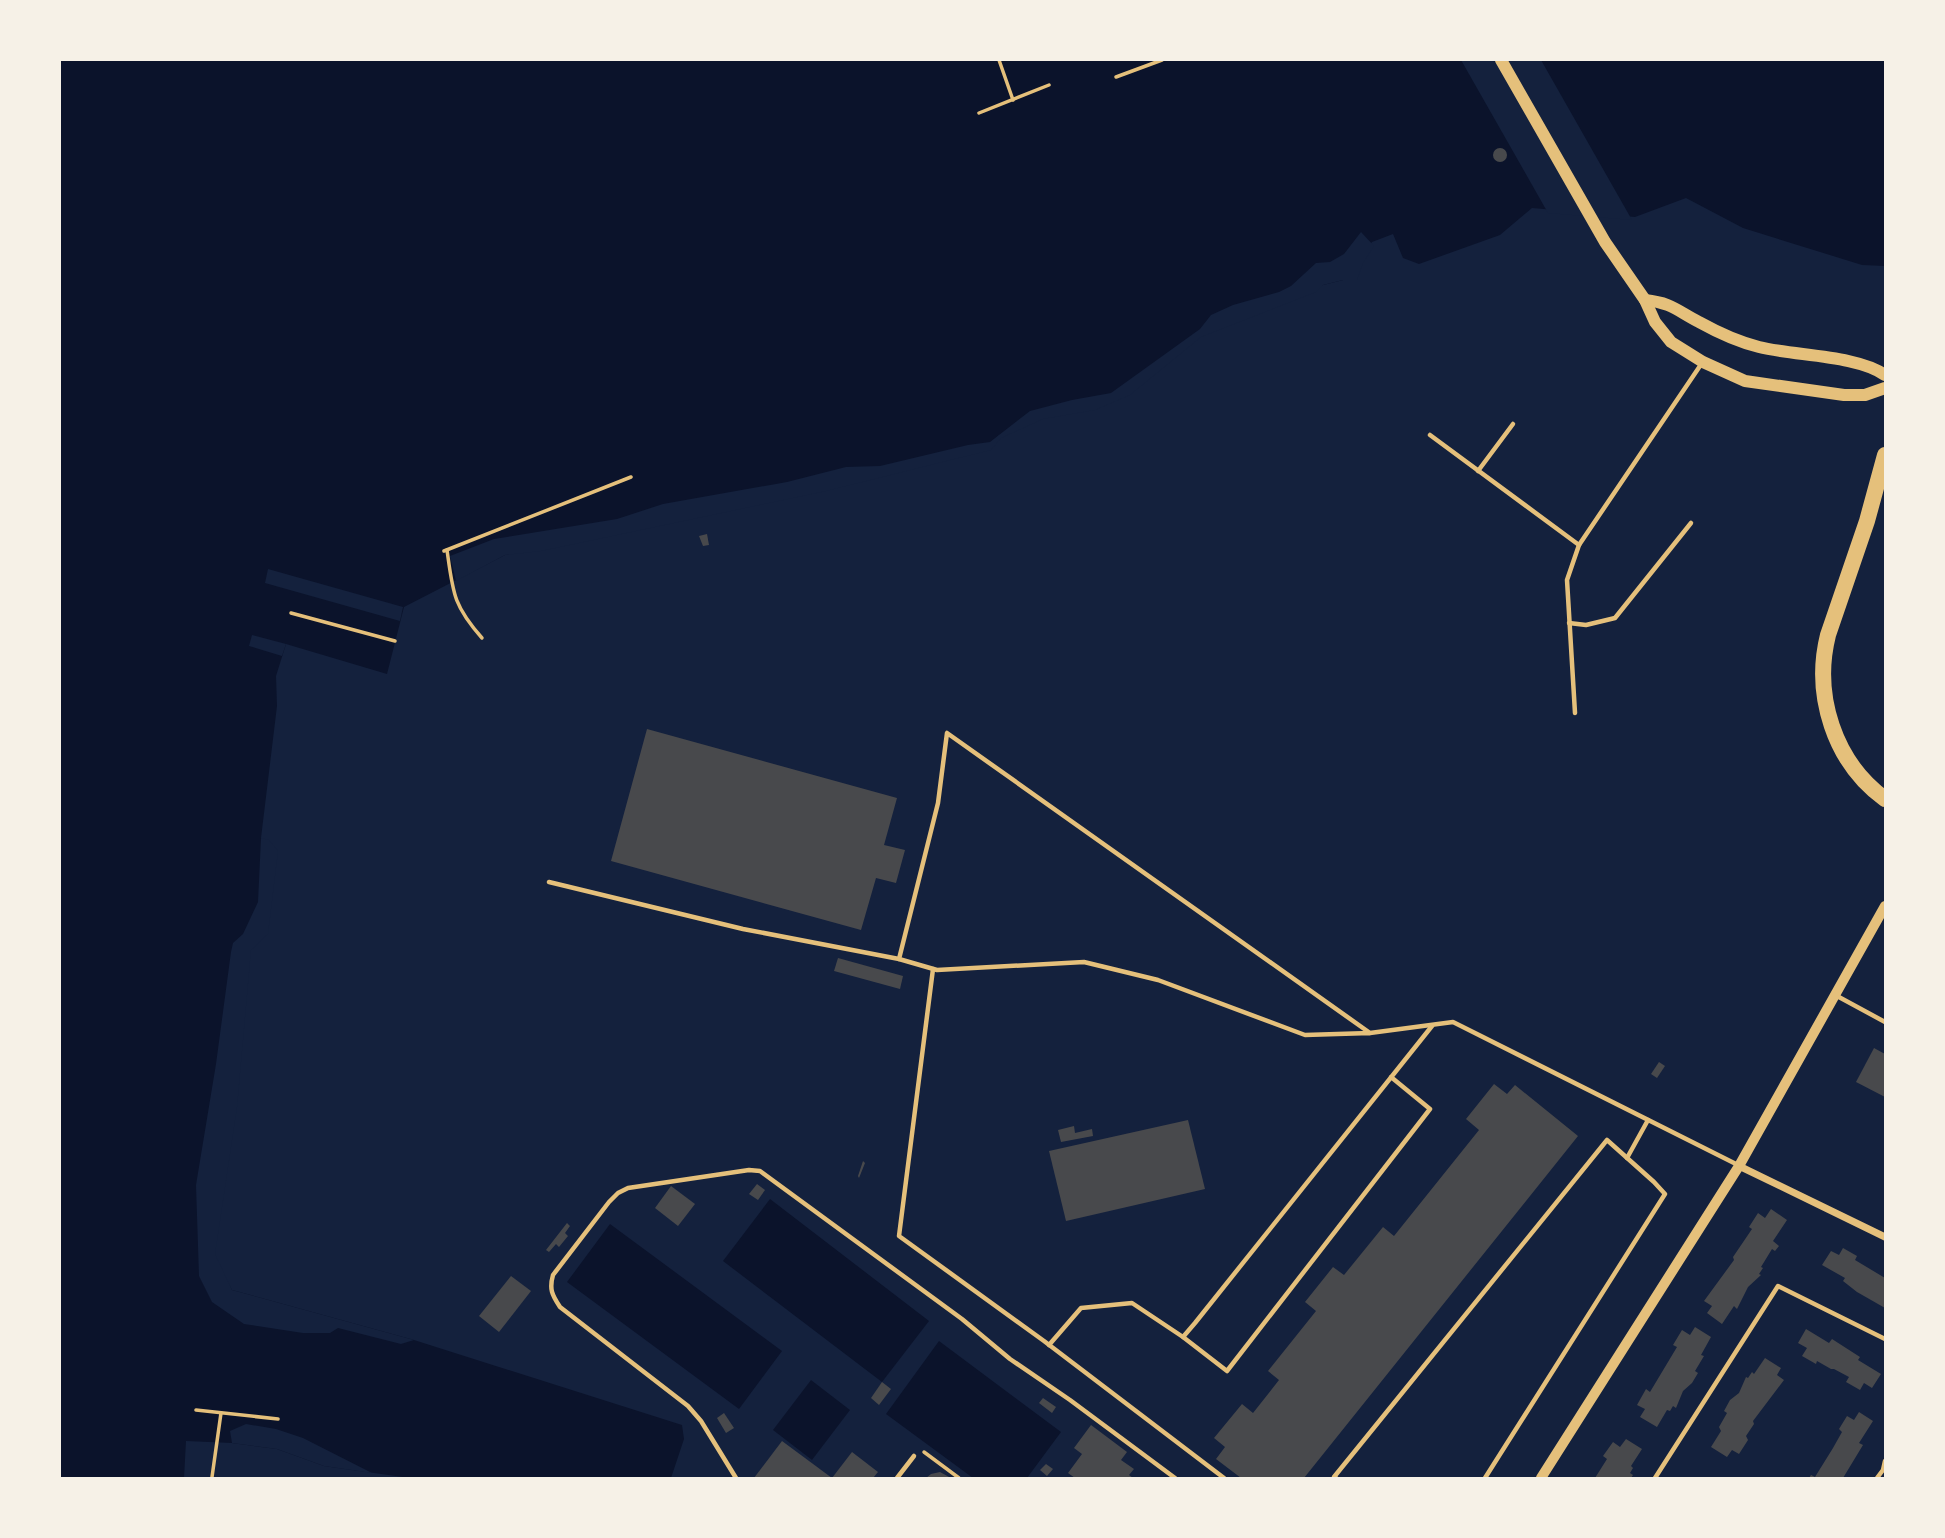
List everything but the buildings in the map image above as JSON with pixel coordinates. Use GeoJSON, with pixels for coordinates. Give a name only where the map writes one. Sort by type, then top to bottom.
{"type":"FeatureCollection","features":[{"type":"Feature","properties":{"kind":"highway"},"geometry":{"type":"LineString","coordinates":[[1885,455],[1867,521],[1828,635],[1823,672],[1827,709],[1843,752],[1860,776],[1885,799]]}},
{"type":"Feature","properties":{"kind":"main road"},"geometry":{"type":"LineString","coordinates":[[1501,60],[1605,242],[1645,300],[1655,322],[1671,342],[1703,362],[1745,381],[1844,396],[1865,395],[1885,388]]}},
{"type":"Feature","properties":{"kind":"main road"},"geometry":{"type":"LineString","coordinates":[[1645,300],[1676,307],[1697,321],[1759,347],[1867,365],[1885,375]]}},
{"type":"Feature","properties":{"kind":"street"},"geometry":{"type":"LineString","coordinates":[[1541,1479],[1739,1166],[1885,906]]}},
{"type":"Feature","properties":{"kind":"street"},"geometry":{"type":"LineString","coordinates":[[1739,1166],[1885,1237]]}},
{"type":"Feature","properties":{"kind":"lane"},"geometry":{"type":"LineString","coordinates":[[1575,713],[1567,580],[1579,545],[1703,362]]}},
{"type":"Feature","properties":{"kind":"lane"},"geometry":{"type":"LineString","coordinates":[[1478,471],[1513,424]]}},
{"type":"Feature","properties":{"kind":"lane"},"geometry":{"type":"LineString","coordinates":[[1430,435],[1579,545]]}},
{"type":"Feature","properties":{"kind":"lane"},"geometry":{"type":"LineString","coordinates":[[1569,623],[1586,625],[1615,618],[1691,523]]}},
{"type":"Feature","properties":{"kind":"lane"},"geometry":{"type":"LineString","coordinates":[[899,959],[938,803],[947,733],[1370,1033]]}},
{"type":"Feature","properties":{"kind":"lane"},"geometry":{"type":"LineString","coordinates":[[549,882],[743,929],[933,968],[1004,968],[1084,962],[1158,980],[1305,1035],[1370,1033],[1453,1022],[1739,1166]]}},
{"type":"Feature","properties":{"kind":"lane"},"geometry":{"type":"LineString","coordinates":[[933,968],[899,1236],[1049,1345],[1224,1479]]}},
{"type":"Feature","properties":{"kind":"lane"},"geometry":{"type":"LineString","coordinates":[[1836,996],[1885,1022]]}},
{"type":"Feature","properties":{"kind":"lane"},"geometry":{"type":"LineString","coordinates":[[1184,1337],[1432,1025]]}},
{"type":"Feature","properties":{"kind":"lane"},"geometry":{"type":"LineString","coordinates":[[1049,1345],[1081,1308],[1132,1303],[1184,1337],[1227,1371],[1430,1109],[1391,1077]]}},
{"type":"Feature","properties":{"kind":"lane"},"geometry":{"type":"LineString","coordinates":[[1627,1158],[1648,1120]]}},
{"type":"Feature","properties":{"kind":"lane"},"geometry":{"type":"LineString","coordinates":[[1336,1479],[1334,1477],[1342,1466],[1607,1140],[1665,1194],[1485,1479]]}},
{"type":"Feature","properties":{"kind":"lane"},"geometry":{"type":"LineString","coordinates":[[736,1479],[701,1421],[688,1406],[560,1307],[553,1298],[550,1287],[554,1275],[608,1202],[628,1188],[749,1170],[760,1171],[1175,1479]]}},
{"type":"Feature","properties":{"kind":"lane"},"geometry":{"type":"LineString","coordinates":[[1655,1479],[1778,1286],[1885,1339]]}},
{"type":"Feature","properties":{"kind":"lane"},"geometry":{"type":"LineString","coordinates":[[897,1479],[914,1456]]}},
{"type":"Feature","properties":{"kind":"lane"},"geometry":{"type":"LineString","coordinates":[[1877,1479],[1885,1461]]}},
{"type":"Feature","properties":{"kind":"path"},"geometry":{"type":"LineString","coordinates":[[999,60],[1013,100]]}},
{"type":"Feature","properties":{"kind":"path"},"geometry":{"type":"LineString","coordinates":[[1144,60],[1146,66]]}},
{"type":"Feature","properties":{"kind":"path"},"geometry":{"type":"LineString","coordinates":[[1116,77],[1161,60]]}},
{"type":"Feature","properties":{"kind":"path"},"geometry":{"type":"LineString","coordinates":[[979,113],[1049,85]]}},
{"type":"Feature","properties":{"kind":"path"},"geometry":{"type":"LineString","coordinates":[[482,638],[457,604],[446,551],[631,477]]}},
{"type":"Feature","properties":{"kind":"path"},"geometry":{"type":"LineString","coordinates":[[291,613],[395,641]]}},
{"type":"Feature","properties":{"kind":"path"},"geometry":{"type":"LineString","coordinates":[[196,1410],[278,1419]]}},
{"type":"Feature","properties":{"kind":"path"},"geometry":{"type":"LineString","coordinates":[[212,1477],[221,1413]]}},
{"type":"Feature","properties":{"kind":"path"},"geometry":{"type":"LineString","coordinates":[[921,1450],[959,1479]]}},
{"type":"Feature","properties":{"kind":"water"},"geometry":{"type":"Polygon","coordinates":[[[60,60],[1885,60],[1885,266],[1862,265],[1743,228],[1686,198],[1635,217],[1532,208],[1500,235],[1419,264],[1403,258],[1393,234],[1372,242],[1343,280],[1323,285],[1199,334],[1128,392],[1042,416],[999,435],[990,446],[825,487],[505,555],[404,607],[387,674],[286,644],[276,676],[277,706],[261,838],[275,850],[247,948],[212,1255],[232,1290],[414,1340],[682,1425],[684,1439],[671,1478],[410,1478],[324,1466],[277,1449],[186,1441],[184,1478],[60,1478],[60,60]]]}},
{"type":"Feature","properties":{"kind":"water"},"geometry":{"type":"Polygon","coordinates":[[[770,1199],[929,1321],[882,1382],[723,1261],[770,1199]]]}},
{"type":"Feature","properties":{"kind":"water"},"geometry":{"type":"Polygon","coordinates":[[[610,1224],[782,1351],[739,1409],[567,1282],[610,1224]]]}},
{"type":"Feature","properties":{"kind":"water"},"geometry":{"type":"Polygon","coordinates":[[[939,1341],[1061,1432],[1027,1478],[973,1478],[886,1414],[939,1341]]]}},
{"type":"Feature","properties":{"kind":"water"},"geometry":{"type":"Polygon","coordinates":[[[811,1380],[850,1410],[812,1460],[773,1430],[811,1380]]]}},
{"type":"Feature","properties":{"kind":"pier"},"geometry":{"type":"Polygon","coordinates":[[[1461,60],[1541,60],[1632,220],[1548,213],[1461,60]]]}},
{"type":"Feature","properties":{"kind":"pier"},"geometry":{"type":"Polygon","coordinates":[[[1361,232],[1374,246],[1363,263],[1357,280],[1323,285],[1316,292],[1201,337],[1130,395],[1095,410],[1043,419],[1001,438],[991,450],[826,491],[541,551],[505,555],[456,581],[450,556],[494,539],[617,519],[663,504],[787,482],[846,467],[880,466],[990,442],[1030,411],[1111,393],[1200,329],[1211,315],[1291,286],[1316,263],[1330,262],[1344,254],[1361,232]]]}},
{"type":"Feature","properties":{"kind":"pier"},"geometry":{"type":"Polygon","coordinates":[[[268,569],[403,607],[400,621],[265,583],[268,569]]]}},
{"type":"Feature","properties":{"kind":"pier"},"geometry":{"type":"Polygon","coordinates":[[[252,635],[286,644],[282,656],[249,646],[252,635]]]}},
{"type":"Feature","properties":{"kind":"pier"},"geometry":{"type":"Polygon","coordinates":[[[261,838],[269,840],[278,851],[268,934],[251,950],[237,1107],[215,1254],[232,1290],[414,1340],[401,1344],[338,1328],[330,1333],[303,1333],[244,1324],[212,1302],[199,1276],[196,1185],[231,952],[233,943],[243,934],[258,902],[261,838]]]}},
{"type":"Feature","properties":{"kind":"pier"},"geometry":{"type":"Polygon","coordinates":[[[246,1424],[276,1429],[303,1438],[372,1473],[324,1466],[277,1449],[232,1443],[230,1431],[246,1424]]]}}]}
